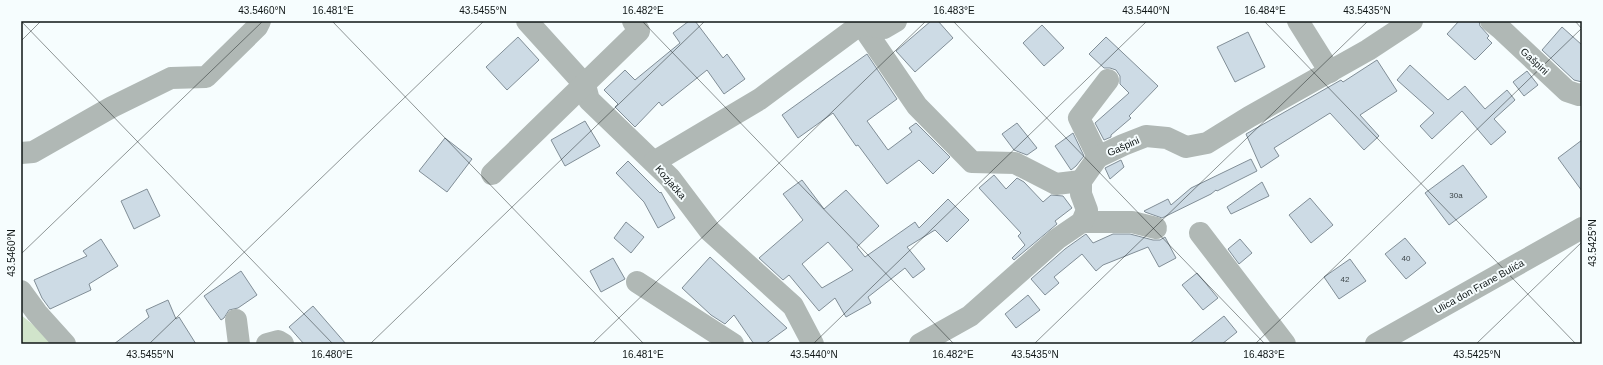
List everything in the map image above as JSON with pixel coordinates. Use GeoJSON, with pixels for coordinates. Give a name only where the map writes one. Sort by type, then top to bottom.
{"type":"FeatureCollection","features":[{"type":"Feature","properties":{"kind":"street"},"geometry":{"type":"LineString","coordinates":[[21,153],[33,152],[112,107],[171,78],[206,77],[257,27],[260,21]]}},
{"type":"Feature","properties":{"kind":"street","name":"Kozjačka"},"geometry":{"type":"LineString","coordinates":[[527,21],[584,85],[589,100],[670,178],[710,231],[793,306],[813,344]]}},
{"type":"Feature","properties":{"kind":"street"},"geometry":{"type":"LineString","coordinates":[[492,174],[639,31],[633,21]]}},
{"type":"Feature","properties":{"kind":"street"},"geometry":{"type":"LineString","coordinates":[[654,162],[760,99],[861,23],[884,28],[896,21]]}},
{"type":"Feature","properties":{"kind":"street"},"geometry":{"type":"LineString","coordinates":[[1298,21],[1330,72]]}},
{"type":"Feature","properties":{"kind":"street","name":"Gašpini"},"geometry":{"type":"LineString","coordinates":[[1081,181],[1098,157],[1146,136],[1167,138],[1186,147],[1207,143],[1249,117],[1368,50],[1412,21]]}},
{"type":"Feature","properties":{"kind":"street","name":"Gašpini"},"geometry":{"type":"LineString","coordinates":[[1491,21],[1567,91],[1579,95],[1582,94]]}},
{"type":"Feature","properties":{"kind":"street"},"geometry":{"type":"LineString","coordinates":[[861,23],[916,106],[972,162],[1015,163],[1056,184],[1081,181],[1081,194],[1087,210],[1082,222],[1057,239],[970,316],[920,344]]}},
{"type":"Feature","properties":{"kind":"street"},"geometry":{"type":"LineString","coordinates":[[1098,157],[1079,118],[1108,80]]}},
{"type":"Feature","properties":{"kind":"street"},"geometry":{"type":"LineString","coordinates":[[1082,222],[1132,222],[1156,228]]}},
{"type":"Feature","properties":{"kind":"street","name":"Ulica don Frane Bulića"},"geometry":{"type":"LineString","coordinates":[[1376,344],[1582,228]]}},
{"type":"Feature","properties":{"kind":"street"},"geometry":{"type":"LineString","coordinates":[[1200,233],[1285,344]]}},
{"type":"Feature","properties":{"kind":"street"},"geometry":{"type":"LineString","coordinates":[[638,282],[733,344]]}},
{"type":"Feature","properties":{"kind":"street"},"geometry":{"type":"LineString","coordinates":[[21,291],[36,313],[65,344]]}},
{"type":"Feature","properties":{"kind":"street"},"geometry":{"type":"LineString","coordinates":[[236,320],[239,344]]}},
{"type":"Feature","properties":{"kind":"street"},"geometry":{"type":"LineString","coordinates":[[267,344],[278,341],[283,344]]}},
{"type":"Feature","properties":{"kind":"green space"},"geometry":{"type":"Polygon","coordinates":[[[21,315],[56,343],[57,344],[21,344],[21,315]]]}},
{"type":"Feature","properties":{"kind":"building"},"geometry":{"type":"Polygon","coordinates":[[[689,21],[695,21],[723,58],[727,54],[745,79],[724,94],[707,70],[662,106],[659,102],[635,127],[615,107],[618,104],[604,90],[625,70],[635,80],[680,43],[673,33],[689,21]]]}},
{"type":"Feature","properties":{"kind":"building"},"geometry":{"type":"Polygon","coordinates":[[[931,21],[938,21],[953,38],[915,72],[896,51],[931,21]]]}},
{"type":"Feature","properties":{"kind":"building"},"geometry":{"type":"Polygon","coordinates":[[[1459,21],[1479,21],[1480,26],[1489,36],[1487,38],[1492,43],[1475,60],[1447,34],[1459,21]]]}},
{"type":"Feature","properties":{"kind":"building"},"geometry":{"type":"Polygon","coordinates":[[[1042,25],[1064,48],[1044,66],[1023,43],[1042,25]]]}},
{"type":"Feature","properties":{"kind":"building"},"geometry":{"type":"Polygon","coordinates":[[[1562,27],[1582,45],[1582,82],[1574,80],[1542,50],[1562,27]]]}},
{"type":"Feature","properties":{"kind":"building"},"geometry":{"type":"Polygon","coordinates":[[[1248,32],[1265,67],[1235,82],[1217,47],[1248,32]]]}},
{"type":"Feature","properties":{"kind":"building"},"geometry":{"type":"Polygon","coordinates":[[[518,37],[539,60],[507,90],[486,67],[518,37]]]}},
{"type":"Feature","properties":{"kind":"building"},"geometry":{"type":"Polygon","coordinates":[[[1106,37],[1158,86],[1129,116],[1131,118],[1111,135],[1111,137],[1104,140],[1095,123],[1129,93],[1120,84],[1120,76],[1116,70],[1104,68],[1089,54],[1106,37]]]}},
{"type":"Feature","properties":{"kind":"building"},"geometry":{"type":"Polygon","coordinates":[[[867,54],[897,99],[867,121],[888,150],[912,132],[909,128],[916,123],[950,157],[933,174],[919,160],[887,184],[858,145],[856,146],[833,113],[798,138],[782,115],[867,54]]]}},
{"type":"Feature","properties":{"kind":"building"},"geometry":{"type":"Polygon","coordinates":[[[1377,60],[1397,91],[1360,115],[1379,136],[1364,150],[1330,113],[1274,148],[1279,156],[1261,168],[1246,134],[1341,80],[1343,82],[1377,60]]]}},
{"type":"Feature","properties":{"kind":"building"},"geometry":{"type":"Polygon","coordinates":[[[1410,65],[1448,100],[1465,86],[1485,109],[1507,90],[1515,100],[1494,119],[1506,132],[1491,145],[1462,111],[1432,139],[1420,126],[1434,113],[1397,80],[1410,65]]]}},
{"type":"Feature","properties":{"kind":"building"},"geometry":{"type":"Polygon","coordinates":[[[1527,71],[1538,85],[1524,96],[1513,82],[1527,71]]]}},
{"type":"Feature","properties":{"kind":"building"},"geometry":{"type":"Polygon","coordinates":[[[585,121],[600,146],[565,166],[551,140],[585,121]]]}},
{"type":"Feature","properties":{"kind":"building"},"geometry":{"type":"Polygon","coordinates":[[[1017,123],[1037,148],[1027,155],[1014,150],[1002,134],[1017,123]]]}},
{"type":"Feature","properties":{"kind":"building"},"geometry":{"type":"Polygon","coordinates":[[[1073,133],[1084,156],[1071,170],[1055,146],[1073,133]]]}},
{"type":"Feature","properties":{"kind":"building"},"geometry":{"type":"Polygon","coordinates":[[[445,138],[472,159],[447,192],[419,171],[445,138]]]}},
{"type":"Feature","properties":{"kind":"building"},"geometry":{"type":"Polygon","coordinates":[[[1582,140],[1582,191],[1558,158],[1582,140]]]}},
{"type":"Feature","properties":{"kind":"building"},"geometry":{"type":"Polygon","coordinates":[[[1251,159],[1257,171],[1162,218],[1144,211],[1168,199],[1171,205],[1191,188],[1251,159]]]}},
{"type":"Feature","properties":{"kind":"building"},"geometry":{"type":"Polygon","coordinates":[[[1121,160],[1124,167],[1110,179],[1105,168],[1121,160]]]}},
{"type":"Feature","properties":{"kind":"building"},"geometry":{"type":"Polygon","coordinates":[[[628,161],[660,193],[661,192],[675,218],[658,228],[644,202],[616,173],[628,161]]]}},
{"type":"Feature","properties":{"kind":"building"},"geometry":{"type":"Polygon","coordinates":[[[1463,165],[1487,197],[1449,225],[1425,193],[1463,165]]]}},
{"type":"Feature","properties":{"kind":"building"},"geometry":{"type":"Polygon","coordinates":[[[994,175],[1006,189],[1017,178],[1024,182],[1043,202],[1051,195],[1063,196],[1072,208],[1055,221],[1057,224],[1014,260],[1012,258],[1025,245],[1018,236],[1021,233],[979,188],[994,175]]]}},
{"type":"Feature","properties":{"kind":"building"},"geometry":{"type":"Polygon","coordinates":[[[802,180],[824,209],[846,190],[879,226],[857,247],[865,257],[915,222],[919,228],[948,199],[969,220],[947,242],[935,230],[907,247],[925,269],[913,278],[905,268],[868,297],[871,303],[846,317],[835,298],[819,311],[789,275],[783,280],[759,258],[803,220],[783,194],[802,180]],[[828,242],[802,264],[822,288],[853,270],[828,242]]]}},
{"type":"Feature","properties":{"kind":"building"},"geometry":{"type":"Polygon","coordinates":[[[1262,182],[1269,196],[1231,214],[1227,207],[1262,182]]]}},
{"type":"Feature","properties":{"kind":"building"},"geometry":{"type":"Polygon","coordinates":[[[147,189],[160,216],[134,229],[121,201],[147,189]]]}},
{"type":"Feature","properties":{"kind":"building"},"geometry":{"type":"Polygon","coordinates":[[[1310,198],[1333,225],[1311,243],[1289,215],[1310,198]]]}},
{"type":"Feature","properties":{"kind":"building"},"geometry":{"type":"Polygon","coordinates":[[[626,222],[644,237],[631,253],[614,238],[626,222]]]}},
{"type":"Feature","properties":{"kind":"building"},"geometry":{"type":"Polygon","coordinates":[[[1086,234],[1093,243],[1113,234],[1130,234],[1153,240],[1160,240],[1165,237],[1176,258],[1159,267],[1148,247],[1103,265],[1096,271],[1082,254],[1054,277],[1059,283],[1045,295],[1031,279],[1065,249],[1086,234]]]}},
{"type":"Feature","properties":{"kind":"building"},"geometry":{"type":"Polygon","coordinates":[[[1405,238],[1426,263],[1406,279],[1385,254],[1405,238]]]}},
{"type":"Feature","properties":{"kind":"building"},"geometry":{"type":"Polygon","coordinates":[[[101,239],[118,266],[89,284],[91,290],[50,309],[42,298],[34,280],[87,256],[83,251],[101,239]]]}},
{"type":"Feature","properties":{"kind":"building"},"geometry":{"type":"Polygon","coordinates":[[[1240,239],[1252,253],[1239,264],[1228,249],[1240,239]]]}},
{"type":"Feature","properties":{"kind":"building"},"geometry":{"type":"Polygon","coordinates":[[[710,257],[787,328],[765,344],[754,344],[734,315],[725,324],[711,315],[682,288],[710,257]]]}},
{"type":"Feature","properties":{"kind":"building"},"geometry":{"type":"Polygon","coordinates":[[[613,258],[625,279],[601,292],[590,271],[613,258]]]}},
{"type":"Feature","properties":{"kind":"building"},"geometry":{"type":"Polygon","coordinates":[[[1350,259],[1366,281],[1339,299],[1324,277],[1350,259]]]}},
{"type":"Feature","properties":{"kind":"building"},"geometry":{"type":"Polygon","coordinates":[[[241,271],[257,295],[238,308],[229,310],[221,320],[204,296],[241,271]]]}},
{"type":"Feature","properties":{"kind":"building"},"geometry":{"type":"Polygon","coordinates":[[[1197,273],[1218,298],[1203,310],[1182,285],[1197,273]]]}},
{"type":"Feature","properties":{"kind":"building"},"geometry":{"type":"Polygon","coordinates":[[[1028,295],[1040,310],[1016,328],[1005,314],[1028,295]]]}},
{"type":"Feature","properties":{"kind":"building"},"geometry":{"type":"Polygon","coordinates":[[[168,300],[176,319],[179,317],[196,344],[114,344],[149,317],[146,310],[168,300]]]}},
{"type":"Feature","properties":{"kind":"building"},"geometry":{"type":"Polygon","coordinates":[[[313,306],[346,344],[304,344],[289,327],[313,306]]]}},
{"type":"Feature","properties":{"kind":"building"},"geometry":{"type":"Polygon","coordinates":[[[1224,316],[1237,332],[1222,344],[1189,344],[1224,316]]]}}]}
